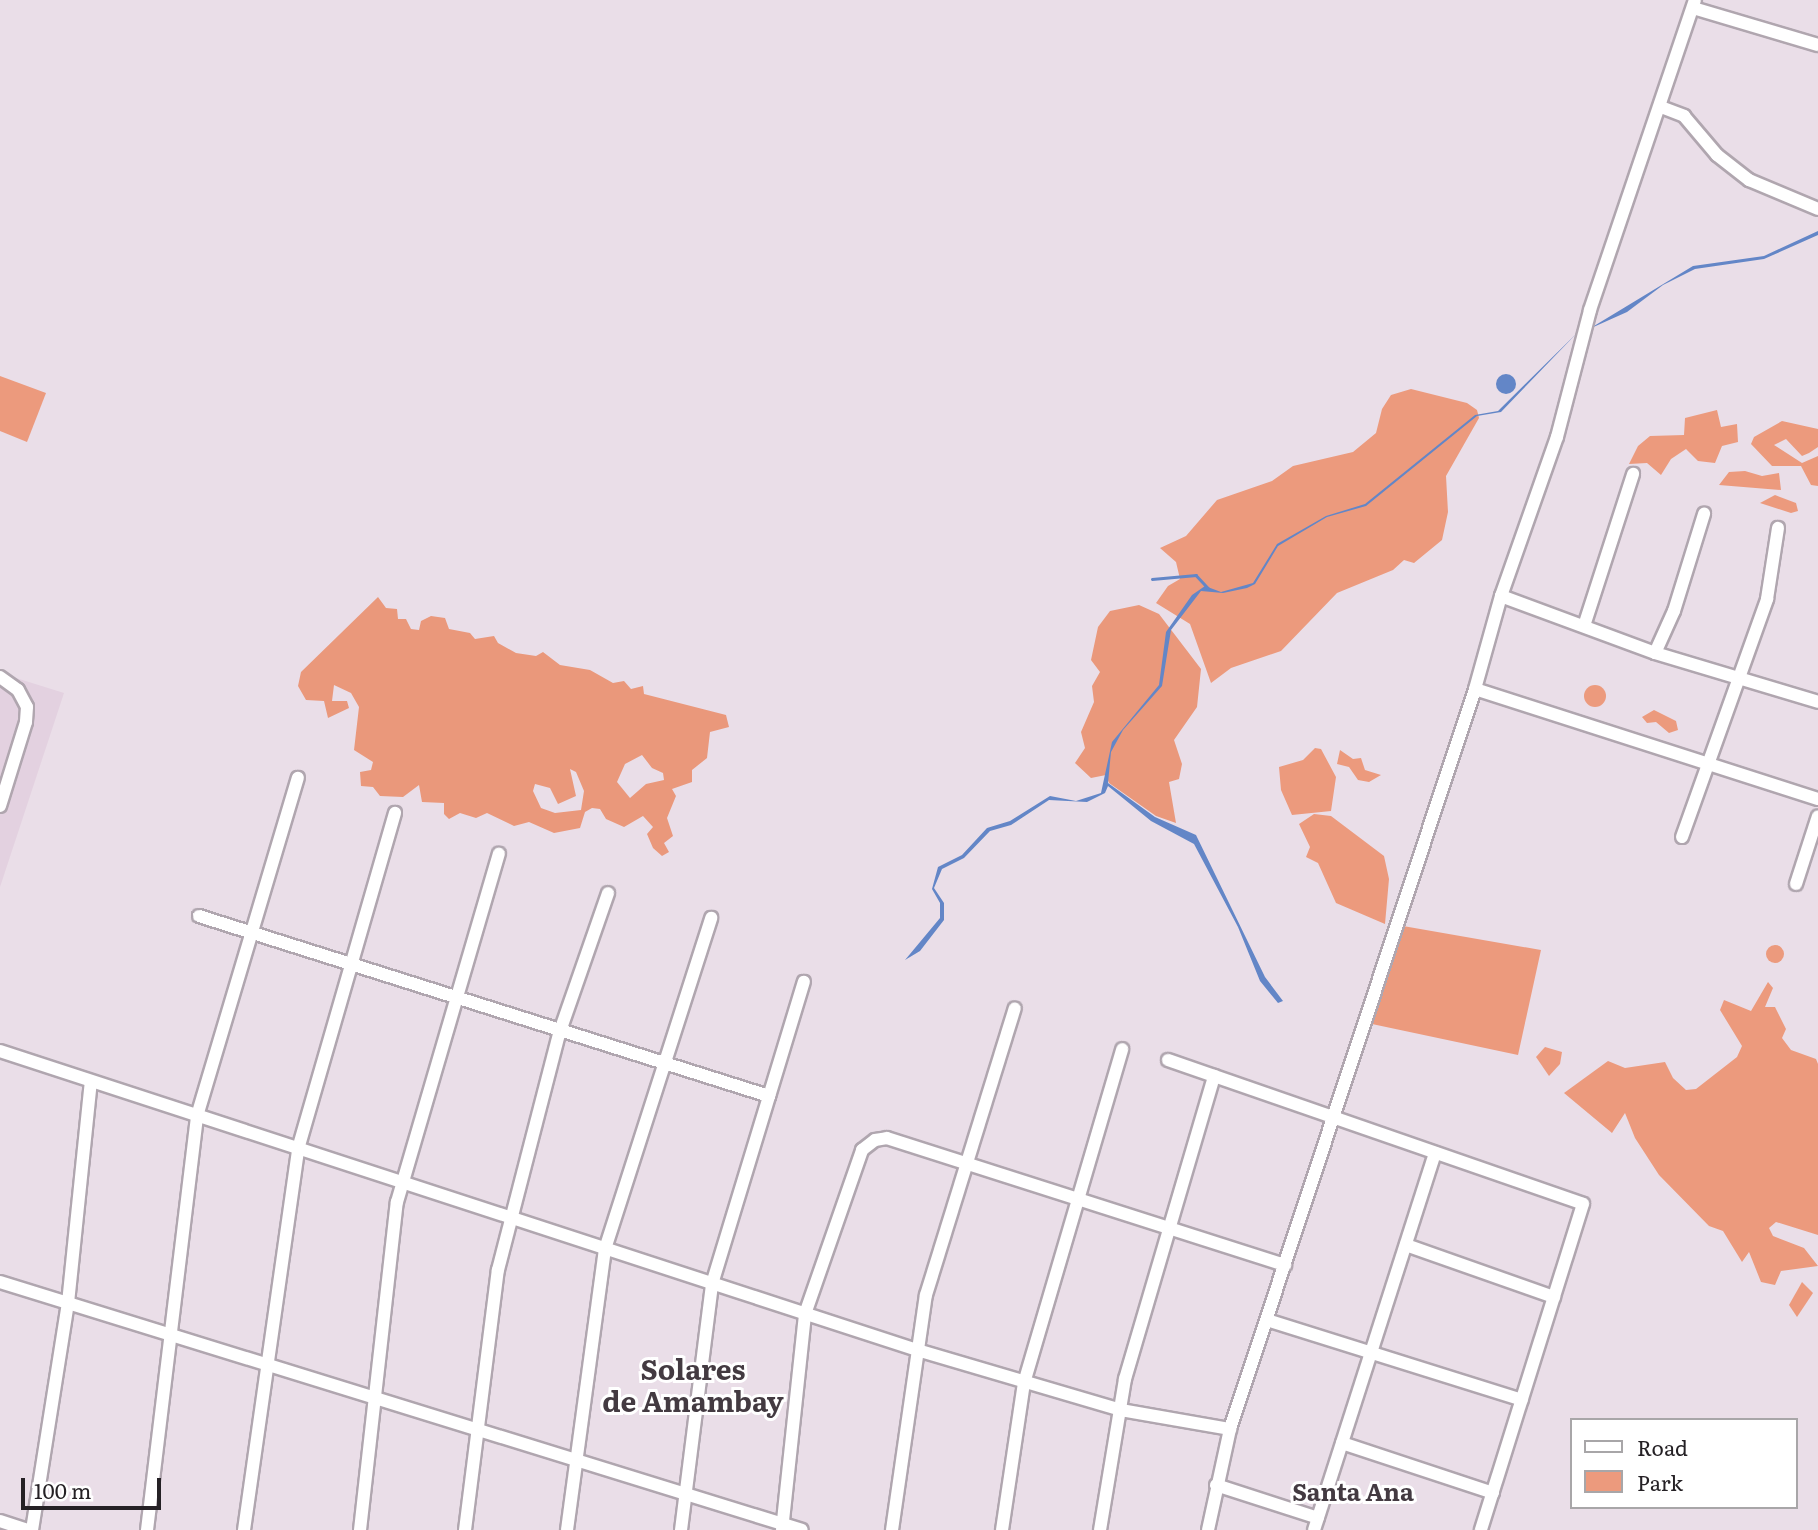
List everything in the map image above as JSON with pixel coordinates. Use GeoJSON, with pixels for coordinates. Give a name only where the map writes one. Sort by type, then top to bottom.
{"type":"FeatureCollection","features":[{"type":"Feature","properties":{"kind":"street"},"geometry":{"type":"LineString","coordinates":[[1208,1530],[1230,1429],[1475,689],[1501,596],[1558,437],[1587,321],[1694,4],[1818,45]]}},
{"type":"Feature","properties":{"kind":"street"},"geometry":{"type":"LineString","coordinates":[[1661,107],[1684,116],[1717,155],[1749,180],[1817,206]]}},
{"type":"Feature","properties":{"kind":"street"},"geometry":{"type":"LineString","coordinates":[[1584,626],[1633,474]]}},
{"type":"Feature","properties":{"kind":"street"},"geometry":{"type":"LineString","coordinates":[[1655,653],[1674,611],[1704,514]]}},
{"type":"Feature","properties":{"kind":"street"},"geometry":{"type":"LineString","coordinates":[[1682,837],[1767,599],[1778,528]]}},
{"type":"Feature","properties":{"kind":"street"},"geometry":{"type":"LineString","coordinates":[[1501,596],[1655,653],[1817,697]]}},
{"type":"Feature","properties":{"kind":"street"},"geometry":{"type":"LineString","coordinates":[[0,677],[18,690],[27,706],[26,722],[0,806]]}},
{"type":"Feature","properties":{"kind":"street"},"geometry":{"type":"LineString","coordinates":[[1475,689],[1818,799]]}},
{"type":"Feature","properties":{"kind":"street"},"geometry":{"type":"LineString","coordinates":[[147,1530],[197,1116],[298,778]]}},
{"type":"Feature","properties":{"kind":"street"},"geometry":{"type":"LineString","coordinates":[[244,1530],[298,1149],[395,813]]}},
{"type":"Feature","properties":{"kind":"street"},"geometry":{"type":"LineString","coordinates":[[1796,884],[1818,816]]}},
{"type":"Feature","properties":{"kind":"street"},"geometry":{"type":"LineString","coordinates":[[360,1530],[403,1183],[499,854]]}},
{"type":"Feature","properties":{"kind":"street"},"geometry":{"type":"LineString","coordinates":[[465,1530],[480,1431],[498,1270],[509,1219],[561,1030],[608,893]]}},
{"type":"Feature","properties":{"kind":"street"},"geometry":{"type":"LineString","coordinates":[[199,916],[769,1096]]}},
{"type":"Feature","properties":{"kind":"street"},"geometry":{"type":"LineString","coordinates":[[566,1530],[605,1249],[668,1063],[711,918]]}},
{"type":"Feature","properties":{"kind":"street"},"geometry":{"type":"LineString","coordinates":[[681,1530],[712,1284],[804,982]]}},
{"type":"Feature","properties":{"kind":"street"},"geometry":{"type":"LineString","coordinates":[[892,1530],[926,1295],[1015,1008]]}},
{"type":"Feature","properties":{"kind":"street"},"geometry":{"type":"LineString","coordinates":[[1002,1530],[1024,1383],[1122,1049]]}},
{"type":"Feature","properties":{"kind":"street"},"geometry":{"type":"LineString","coordinates":[[0,1051],[509,1219],[1024,1383],[1121,1410],[1230,1429]]}},
{"type":"Feature","properties":{"kind":"street"},"geometry":{"type":"LineString","coordinates":[[1168,1060],[1583,1204],[1481,1530]]}},
{"type":"Feature","properties":{"kind":"street"},"geometry":{"type":"LineString","coordinates":[[1100,1530],[1125,1379],[1214,1076]]}},
{"type":"Feature","properties":{"kind":"street"},"geometry":{"type":"LineString","coordinates":[[0,1521],[30,1530],[68,1303],[91,1081]]}},
{"type":"Feature","properties":{"kind":"street"},"geometry":{"type":"LineString","coordinates":[[783,1527],[805,1314],[862,1150],[875,1140],[887,1138],[1169,1224],[1284,1265]]}},
{"type":"Feature","properties":{"kind":"street"},"geometry":{"type":"LineString","coordinates":[[1216,1485],[1316,1524],[1374,1351],[1435,1153]]}},
{"type":"Feature","properties":{"kind":"street"},"geometry":{"type":"LineString","coordinates":[[1406,1245],[1554,1297]]}},
{"type":"Feature","properties":{"kind":"street"},"geometry":{"type":"LineString","coordinates":[[0,1282],[685,1494],[783,1527],[802,1530]]}},
{"type":"Feature","properties":{"kind":"street"},"geometry":{"type":"LineString","coordinates":[[1267,1320],[1374,1351],[1522,1400]]}},
{"type":"Feature","properties":{"kind":"street"},"geometry":{"type":"LineString","coordinates":[[1342,1443],[1493,1493]]}},
{"type":"Feature","properties":{"kind":"shaded area"},"geometry":{"type":"Polygon","coordinates":[[[378,597],[386,608],[397,609],[398,619],[406,619],[411,629],[419,630],[421,621],[431,616],[445,618],[449,629],[470,633],[475,639],[494,636],[498,643],[516,653],[536,656],[543,652],[560,665],[590,670],[613,683],[624,681],[631,689],[643,686],[644,694],[726,715],[729,727],[710,732],[707,758],[692,770],[692,782],[672,789],[676,796],[667,818],[673,836],[664,843],[669,852],[662,856],[653,848],[647,834],[653,827],[643,816],[624,827],[606,819],[600,809],[592,808],[585,812],[580,828],[554,833],[529,822],[514,826],[487,813],[476,818],[460,813],[449,819],[444,814],[444,803],[422,802],[419,785],[403,797],[380,796],[373,787],[361,786],[360,772],[371,770],[373,762],[354,750],[359,707],[351,693],[334,685],[332,701],[347,701],[349,708],[328,718],[324,701],[306,700],[298,686],[301,672],[378,597]],[[642,755],[625,764],[617,782],[630,798],[646,784],[664,780],[663,773],[652,768],[642,755]],[[570,769],[576,796],[558,804],[550,788],[535,784],[533,791],[541,808],[555,813],[581,810],[584,791],[576,772],[570,769]]]}},
{"type":"Feature","properties":{"kind":"shaded area"},"geometry":{"type":"Polygon","coordinates":[[[1139,605],[1159,614],[1201,669],[1197,707],[1174,740],[1182,764],[1179,779],[1169,782],[1176,823],[1156,816],[1109,783],[1106,775],[1091,778],[1075,763],[1085,748],[1081,732],[1094,702],[1092,686],[1100,672],[1091,660],[1098,627],[1110,611],[1139,605]]]}},
{"type":"Feature","properties":{"kind":"shaded area"},"geometry":{"type":"Polygon","coordinates":[[[0,673],[64,693],[0,887],[0,673]]]}},
{"type":"Feature","properties":{"kind":"green space"},"geometry":{"type":"Polygon","coordinates":[[[0,376],[46,393],[27,442],[0,431],[0,376]]]}},
{"type":"Feature","properties":{"kind":"green space"},"geometry":{"type":"Polygon","coordinates":[[[1411,389],[1467,403],[1477,410],[1479,418],[1446,476],[1448,512],[1442,540],[1414,563],[1404,560],[1393,570],[1337,593],[1281,651],[1231,668],[1211,683],[1190,624],[1156,603],[1168,586],[1180,579],[1176,562],[1160,548],[1186,536],[1217,500],[1272,481],[1293,466],[1353,452],[1376,433],[1382,409],[1391,395],[1411,389]]]}},
{"type":"Feature","properties":{"kind":"green space"},"geometry":{"type":"Polygon","coordinates":[[[1717,410],[1721,427],[1737,424],[1738,442],[1722,446],[1715,463],[1698,461],[1686,449],[1671,459],[1661,475],[1647,463],[1629,464],[1638,446],[1650,436],[1684,435],[1685,418],[1717,410]]]}},
{"type":"Feature","properties":{"kind":"green space"},"geometry":{"type":"Polygon","coordinates":[[[1782,421],[1818,429],[1818,447],[1802,456],[1786,439],[1774,445],[1802,463],[1818,456],[1818,486],[1811,485],[1801,466],[1772,466],[1751,444],[1754,437],[1782,421]]]}},
{"type":"Feature","properties":{"kind":"green space"},"geometry":{"type":"Polygon","coordinates":[[[1745,471],[1762,476],[1779,473],[1781,490],[1719,485],[1729,472],[1745,471]]]}},
{"type":"Feature","properties":{"kind":"green space"},"geometry":{"type":"Polygon","coordinates":[[[1775,495],[1796,503],[1798,511],[1791,513],[1760,503],[1775,495]]]}},
{"type":"Feature","properties":{"kind":"green space"},"geometry":{"type":"Polygon","coordinates":[[[1595,685],[1603,688],[1606,696],[1603,704],[1595,707],[1587,704],[1584,696],[1587,688],[1595,685]]]}},
{"type":"Feature","properties":{"kind":"green space"},"geometry":{"type":"Polygon","coordinates":[[[1654,710],[1676,721],[1678,730],[1669,733],[1656,722],[1647,723],[1642,717],[1654,710]]]}},
{"type":"Feature","properties":{"kind":"green space"},"geometry":{"type":"Polygon","coordinates":[[[1315,748],[1321,749],[1336,777],[1331,811],[1292,815],[1281,790],[1279,767],[1303,760],[1315,748]]]}},
{"type":"Feature","properties":{"kind":"green space"},"geometry":{"type":"Polygon","coordinates":[[[1340,750],[1353,759],[1361,758],[1365,770],[1381,775],[1369,782],[1358,780],[1349,767],[1337,764],[1340,750]]]}},
{"type":"Feature","properties":{"kind":"green space"},"geometry":{"type":"Polygon","coordinates":[[[1314,814],[1331,816],[1384,856],[1389,879],[1385,924],[1336,903],[1318,863],[1306,857],[1310,847],[1299,824],[1314,814]]]}},
{"type":"Feature","properties":{"kind":"green space"},"geometry":{"type":"Polygon","coordinates":[[[1403,926],[1541,950],[1518,1055],[1372,1024],[1403,926]]]}},
{"type":"Feature","properties":{"kind":"green space"},"geometry":{"type":"Polygon","coordinates":[[[1771,945],[1779,945],[1784,954],[1782,961],[1771,963],[1766,958],[1766,950],[1771,945]]]}},
{"type":"Feature","properties":{"kind":"green space"},"geometry":{"type":"Polygon","coordinates":[[[1768,982],[1773,988],[1765,1007],[1775,1007],[1786,1029],[1782,1038],[1791,1050],[1816,1059],[1818,1064],[1818,1235],[1776,1222],[1769,1228],[1773,1236],[1804,1248],[1818,1266],[1781,1271],[1775,1285],[1761,1282],[1749,1252],[1742,1262],[1723,1231],[1709,1226],[1659,1175],[1635,1138],[1625,1113],[1612,1133],[1564,1093],[1608,1061],[1625,1068],[1665,1062],[1673,1078],[1686,1090],[1696,1089],[1737,1057],[1742,1046],[1720,1010],[1724,1000],[1751,1011],[1768,982]]]}},
{"type":"Feature","properties":{"kind":"green space"},"geometry":{"type":"Polygon","coordinates":[[[1545,1047],[1562,1052],[1560,1064],[1549,1076],[1536,1057],[1545,1047]]]}},
{"type":"Feature","properties":{"kind":"green space"},"geometry":{"type":"Polygon","coordinates":[[[1802,1282],[1813,1293],[1797,1317],[1789,1305],[1802,1282]]]}},
{"type":"Feature","properties":{"kind":"water"},"geometry":{"type":"Polygon","coordinates":[[[1818,231],[1818,235],[1764,259],[1695,269],[1663,285],[1627,312],[1589,329],[1693,266],[1764,256],[1818,231]]]}},
{"type":"Feature","properties":{"kind":"water"},"geometry":{"type":"Polygon","coordinates":[[[1577,333],[1501,412],[1477,416],[1366,506],[1327,517],[1278,546],[1255,584],[1223,593],[1201,591],[1171,630],[1162,686],[1123,730],[1111,752],[1108,783],[1155,817],[1196,835],[1265,977],[1283,1001],[1278,1003],[1260,981],[1238,927],[1194,844],[1151,821],[1108,786],[1105,793],[1087,802],[1049,800],[1011,825],[990,831],[964,858],[942,869],[934,888],[944,903],[944,920],[920,951],[905,960],[940,918],[940,903],[932,889],[938,867],[962,855],[987,828],[1010,821],[1050,796],[1076,801],[1101,793],[1112,742],[1159,685],[1166,632],[1192,595],[1205,586],[1221,592],[1253,583],[1277,544],[1326,516],[1365,504],[1475,415],[1498,411],[1577,333]]]}},
{"type":"Feature","properties":{"kind":"water"},"geometry":{"type":"Polygon","coordinates":[[[1502,374],[1510,374],[1516,384],[1510,394],[1502,394],[1496,388],[1496,380],[1502,374]]]}},
{"type":"Feature","properties":{"kind":"waterway"},"geometry":{"type":"LineString","coordinates":[[1152,579],[1196,575],[1208,588]]}},
{"type":"Feature","properties":{"kind":"district","name":"Solares de Amambay"},"geometry":{"type":"Point","coordinates":[693,1384]}},
{"type":"Feature","properties":{"kind":"district","name":"Santa Ana"},"geometry":{"type":"Point","coordinates":[1353,1491]}}]}
